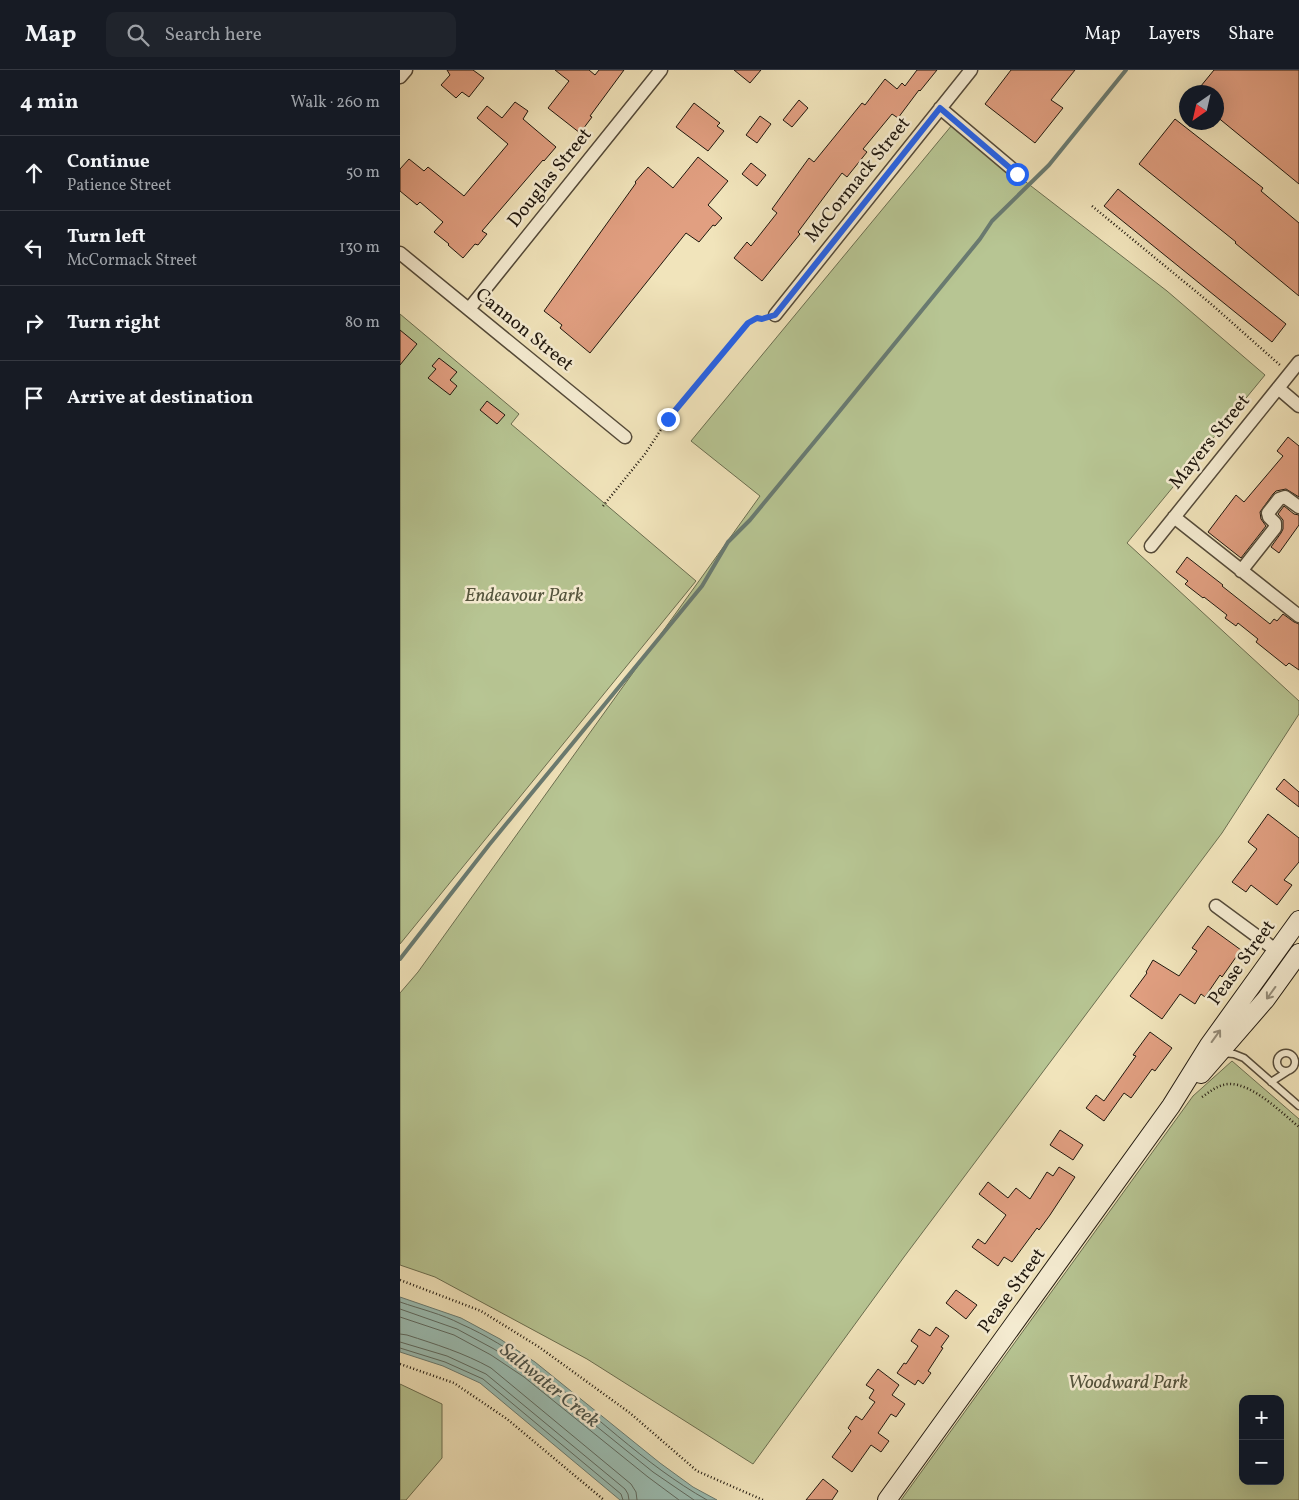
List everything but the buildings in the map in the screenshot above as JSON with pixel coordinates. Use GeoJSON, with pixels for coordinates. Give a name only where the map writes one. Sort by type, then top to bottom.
{"type":"FeatureCollection","features":[{"type":"Feature","properties":{"kind":"street"},"geometry":{"type":"LineString","coordinates":[[400,77],[406,70]]}},
{"type":"Feature","properties":{"kind":"street","name":"Douglas Street"},"geometry":{"type":"LineString","coordinates":[[468,309],[660,70]]}},
{"type":"Feature","properties":{"kind":"street","name":"McCormack Street"},"geometry":{"type":"LineString","coordinates":[[775,315],[971,70]]}},
{"type":"Feature","properties":{"kind":"street"},"geometry":{"type":"LineString","coordinates":[[940,108],[1017,174]]}},
{"type":"Feature","properties":{"kind":"street","name":"Cannon Street"},"geometry":{"type":"LineString","coordinates":[[400,253],[625,437]]}},
{"type":"Feature","properties":{"kind":"street","name":"Mayers Street"},"geometry":{"type":"LineString","coordinates":[[1152,546],[1299,362]]}},
{"type":"Feature","properties":{"kind":"street"},"geometry":{"type":"LineString","coordinates":[[1278,388],[1299,406]]}},
{"type":"Feature","properties":{"kind":"street"},"geometry":{"type":"LineString","coordinates":[[1241,571],[1275,528],[1275,523],[1268,513],[1279,499],[1285,497],[1299,507]]}},
{"type":"Feature","properties":{"kind":"street"},"geometry":{"type":"LineString","coordinates":[[1174,518],[1299,616]]}},
{"type":"Feature","properties":{"kind":"street"},"geometry":{"type":"LineString","coordinates":[[1216,906],[1277,951]]}},
{"type":"Feature","properties":{"kind":"street","name":"Pease Street"},"geometry":{"type":"LineString","coordinates":[[887,1500],[1172,1106],[1209,1045],[1299,921]]}},
{"type":"Feature","properties":{"kind":"street","name":"Pease Street"},"geometry":{"type":"LineString","coordinates":[[1172,1106],[1266,999],[1299,953]]}},
{"type":"Feature","properties":{"kind":"lane"},"geometry":{"type":"LineString","coordinates":[[1220,1053],[1234,1054],[1244,1058],[1299,1106]]}},
{"type":"Feature","properties":{"kind":"lane"},"geometry":{"type":"LineString","coordinates":[[1271,1082],[1288,1071]]}},
{"type":"Feature","properties":{"kind":"path"},"geometry":{"type":"LineString","coordinates":[[1092,206],[1210,303],[1289,374]]}},
{"type":"Feature","properties":{"kind":"path"},"geometry":{"type":"LineString","coordinates":[[603,506],[645,454],[668,419],[748,323],[757,318],[762,319],[775,315]]}},
{"type":"Feature","properties":{"kind":"path"},"geometry":{"type":"LineString","coordinates":[[1202,1097],[1218,1087],[1230,1084],[1241,1086],[1262,1096],[1299,1127]]}},
{"type":"Feature","properties":{"kind":"path"},"geometry":{"type":"LineString","coordinates":[[400,1280],[481,1310],[538,1347],[630,1413],[697,1471],[764,1500]]}},
{"type":"Feature","properties":{"kind":"path"},"geometry":{"type":"LineString","coordinates":[[400,1364],[454,1383],[506,1419],[604,1500]]}},
{"type":"Feature","properties":{"kind":"green space"},"geometry":{"type":"Polygon","coordinates":[[[952,125],[1167,291],[1265,375],[1127,543],[1299,701],[1299,714],[1222,833],[904,1257],[753,1464],[587,1359],[435,1277],[400,1265],[400,993],[418,972],[760,496],[691,441],[952,125]]]}},
{"type":"Feature","properties":{"kind":"green space","name":"Endeavour Park"},"geometry":{"type":"Polygon","coordinates":[[[400,314],[519,414],[511,424],[696,581],[400,944],[400,314]]]}},
{"type":"Feature","properties":{"kind":"green space","name":"Woodward Park"},"geometry":{"type":"Polygon","coordinates":[[[1232,1061],[1299,1119],[1299,1500],[901,1500],[1193,1096],[1232,1061]]]}},
{"type":"Feature","properties":{"kind":"green space"},"geometry":{"type":"Polygon","coordinates":[[[400,1384],[442,1404],[442,1458],[406,1500],[400,1500],[400,1384]]]}},
{"type":"Feature","properties":{"kind":"water","name":"Saltwater Creek"},"geometry":{"type":"Polygon","coordinates":[[[400,1297],[461,1318],[500,1339],[535,1362],[660,1463],[693,1487],[717,1500],[620,1500],[480,1383],[443,1366],[400,1352],[400,1297]]]}},
{"type":"Feature","properties":{"kind":"waterway"},"geometry":{"type":"LineString","coordinates":[[400,959],[489,845],[702,586],[728,542],[750,520],[825,429],[980,239],[992,221],[1049,165],[1126,70]]}},
{"type":"Feature","properties":{"kind":"route"},"geometry":{"type":"LineString","coordinates":[[668,419],[750,320],[757,318],[767,319],[775,315],[940,108],[1017,174]]}}]}
